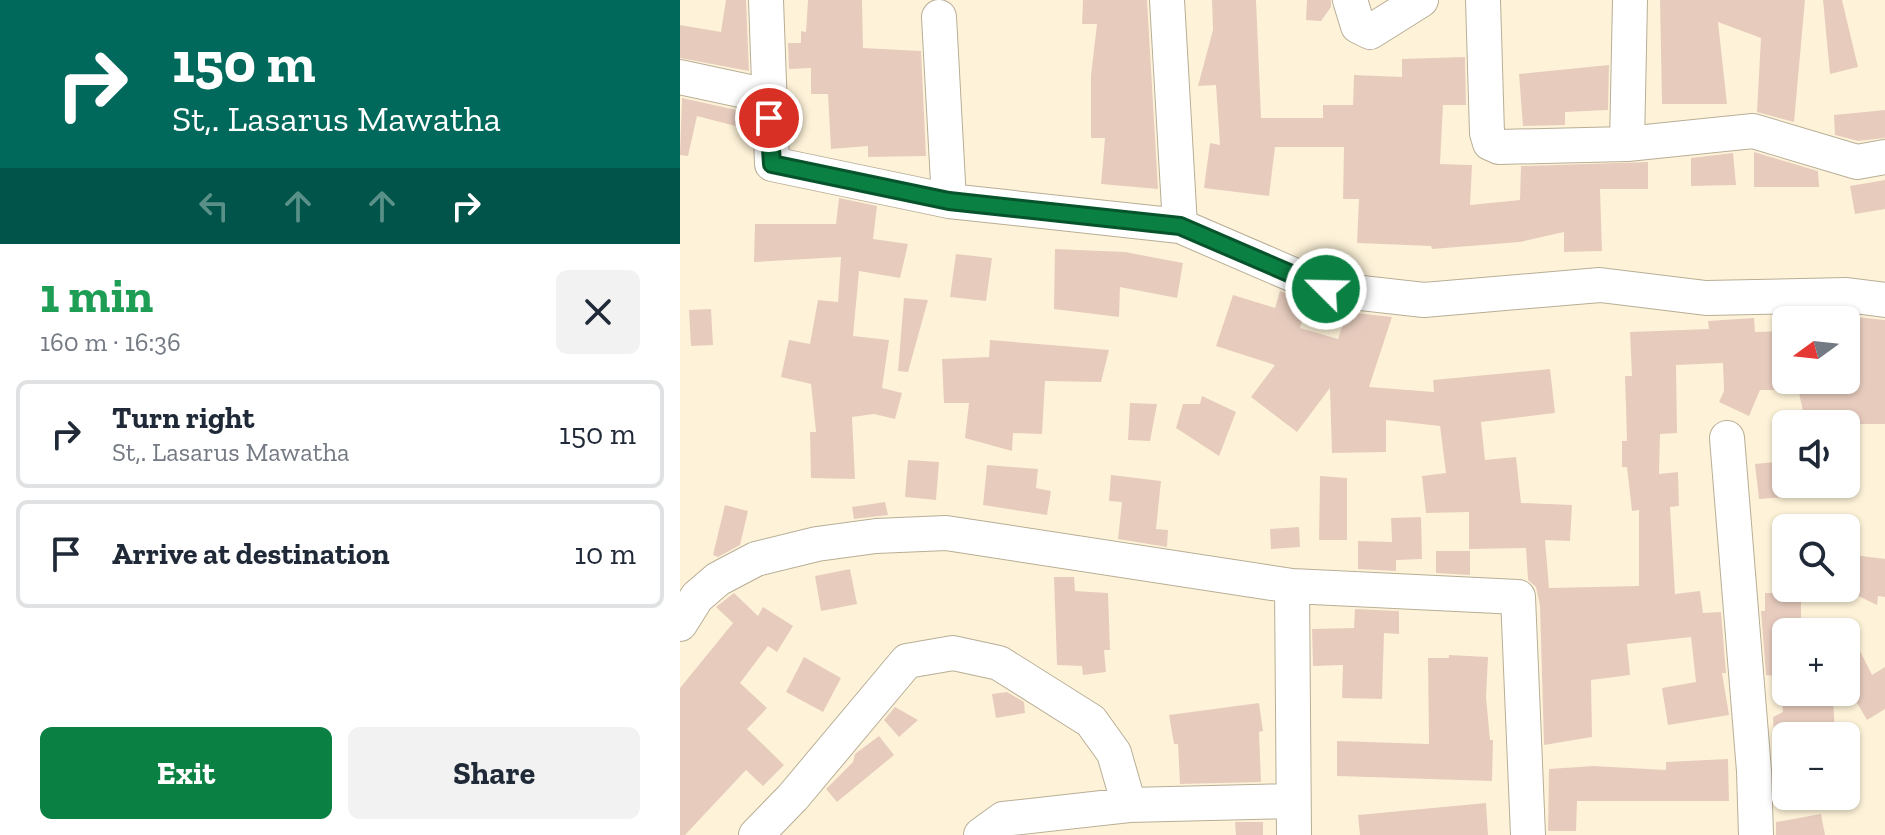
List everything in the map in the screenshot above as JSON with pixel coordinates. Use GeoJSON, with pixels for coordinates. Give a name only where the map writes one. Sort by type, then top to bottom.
{"type":"FeatureCollection","features":[{"type":"Feature","properties":{"kind":"street"},"geometry":{"type":"LineString","coordinates":[[766,0],[772,164],[949,201],[1180,226],[1326,289],[1424,300],[1600,285],[1706,298],[1847,295],[1885,300]]}},
{"type":"Feature","properties":{"kind":"street"},"geometry":{"type":"LineString","coordinates":[[1167,0],[1180,226]]}},
{"type":"Feature","properties":{"kind":"street"},"geometry":{"type":"LineString","coordinates":[[1350,0],[1358,26],[1370,32],[1421,0]]}},
{"type":"Feature","properties":{"kind":"street"},"geometry":{"type":"LineString","coordinates":[[1483,0],[1487,133],[1490,143],[1499,147],[1627,144],[1753,131],[1857,162],[1885,157]]}},
{"type":"Feature","properties":{"kind":"street"},"geometry":{"type":"LineString","coordinates":[[1627,144],[1630,0]]}},
{"type":"Feature","properties":{"kind":"street"},"geometry":{"type":"LineString","coordinates":[[939,17],[949,201]]}},
{"type":"Feature","properties":{"kind":"street"},"geometry":{"type":"LineString","coordinates":[[680,77],[768,96]]}},
{"type":"Feature","properties":{"kind":"street"},"geometry":{"type":"LineString","coordinates":[[1727,438],[1754,771],[1756,835]]}},
{"type":"Feature","properties":{"kind":"street"},"geometry":{"type":"LineString","coordinates":[[680,624],[697,597],[707,588],[756,559],[817,544],[876,536],[946,533],[1292,586],[1518,597],[1528,835]]}},
{"type":"Feature","properties":{"kind":"street"},"geometry":{"type":"LineString","coordinates":[[1292,586],[1291,801],[1294,835]]}},
{"type":"Feature","properties":{"kind":"street"},"geometry":{"type":"LineString","coordinates":[[756,835],[793,797],[907,661],[953,653],[999,663],[1091,721],[1114,753],[1129,805]]}},
{"type":"Feature","properties":{"kind":"street"},"geometry":{"type":"LineString","coordinates":[[997,830],[1129,805],[1291,801]]}},
{"type":"Feature","properties":{"kind":"building"},"geometry":{"type":"Polygon","coordinates":[[[726,0],[746,0],[749,71],[680,58],[680,25],[721,32],[726,0]]]}},
{"type":"Feature","properties":{"kind":"building"},"geometry":{"type":"Polygon","coordinates":[[[808,0],[862,0],[863,48],[921,51],[926,156],[868,157],[868,146],[831,149],[828,94],[811,94],[811,68],[789,69],[788,43],[801,43],[801,31],[806,32],[808,0]]]}},
{"type":"Feature","properties":{"kind":"building"},"geometry":{"type":"Polygon","coordinates":[[[1083,0],[1147,0],[1158,189],[1101,184],[1105,138],[1091,138],[1091,75],[1097,24],[1082,24],[1083,0]]]}},
{"type":"Feature","properties":{"kind":"building"},"geometry":{"type":"Polygon","coordinates":[[[1212,0],[1256,0],[1261,118],[1323,118],[1323,105],[1353,105],[1354,75],[1402,77],[1402,59],[1465,57],[1466,105],[1443,105],[1440,164],[1472,165],[1470,205],[1520,200],[1521,166],[1648,162],[1648,189],[1600,189],[1602,251],[1564,252],[1564,232],[1520,242],[1432,249],[1431,246],[1357,243],[1359,199],[1343,199],[1344,147],[1275,147],[1269,196],[1204,188],[1210,143],[1220,145],[1216,85],[1198,86],[1213,30],[1212,0]]]}},
{"type":"Feature","properties":{"kind":"building"},"geometry":{"type":"Polygon","coordinates":[[[1307,0],[1331,0],[1331,7],[1321,21],[1306,20],[1307,0]]]}},
{"type":"Feature","properties":{"kind":"building"},"geometry":{"type":"Polygon","coordinates":[[[1660,0],[1805,0],[1794,122],[1757,112],[1761,38],[1718,22],[1727,104],[1662,104],[1660,0]]]}},
{"type":"Feature","properties":{"kind":"building"},"geometry":{"type":"Polygon","coordinates":[[[1823,0],[1842,0],[1858,67],[1830,74],[1823,0]]]}},
{"type":"Feature","properties":{"kind":"building"},"geometry":{"type":"Polygon","coordinates":[[[1609,65],[1608,110],[1565,112],[1565,125],[1523,126],[1519,74],[1609,65]]]}},
{"type":"Feature","properties":{"kind":"building"},"geometry":{"type":"Polygon","coordinates":[[[682,98],[750,113],[751,130],[697,116],[688,156],[680,155],[682,98]]]}},
{"type":"Feature","properties":{"kind":"building"},"geometry":{"type":"Polygon","coordinates":[[[1885,110],[1885,138],[1858,141],[1835,135],[1834,115],[1885,110]]]}},
{"type":"Feature","properties":{"kind":"building"},"geometry":{"type":"Polygon","coordinates":[[[1754,152],[1818,171],[1819,187],[1754,187],[1754,152]]]}},
{"type":"Feature","properties":{"kind":"building"},"geometry":{"type":"Polygon","coordinates":[[[1733,153],[1736,185],[1691,186],[1691,158],[1733,153]]]}},
{"type":"Feature","properties":{"kind":"building"},"geometry":{"type":"Polygon","coordinates":[[[1885,180],[1885,209],[1855,214],[1850,186],[1885,180]]]}},
{"type":"Feature","properties":{"kind":"building"},"geometry":{"type":"Polygon","coordinates":[[[839,198],[877,206],[873,239],[908,244],[900,278],[859,271],[853,336],[889,340],[882,388],[902,393],[895,419],[874,414],[852,417],[855,479],[811,478],[810,432],[816,432],[811,384],[781,377],[789,340],[810,344],[818,300],[838,302],[841,257],[754,262],[755,224],[836,224],[839,198]]]}},
{"type":"Feature","properties":{"kind":"building"},"geometry":{"type":"Polygon","coordinates":[[[1055,249],[1125,252],[1183,263],[1177,298],[1120,287],[1119,317],[1054,309],[1055,249]]]}},
{"type":"Feature","properties":{"kind":"building"},"geometry":{"type":"Polygon","coordinates":[[[956,254],[992,258],[986,301],[950,297],[956,254]]]}},
{"type":"Feature","properties":{"kind":"building"},"geometry":{"type":"Polygon","coordinates":[[[1280,291],[1307,302],[1300,328],[1338,339],[1347,312],[1392,317],[1369,387],[1434,392],[1433,380],[1550,369],[1555,413],[1481,422],[1485,460],[1516,457],[1521,503],[1572,505],[1570,541],[1545,540],[1549,588],[1639,586],[1639,510],[1632,511],[1627,467],[1622,467],[1622,441],[1627,441],[1625,376],[1632,376],[1630,332],[1709,329],[1708,321],[1754,318],[1755,332],[1772,331],[1772,390],[1760,390],[1749,416],[1719,402],[1724,391],[1723,363],[1676,365],[1677,433],[1660,434],[1659,474],[1678,472],[1679,506],[1670,507],[1675,594],[1700,591],[1703,613],[1721,612],[1726,673],[1722,673],[1729,715],[1668,725],[1662,688],[1696,682],[1691,637],[1627,644],[1630,675],[1591,680],[1592,737],[1544,745],[1540,606],[1536,587],[1528,580],[1526,548],[1469,549],[1469,512],[1426,513],[1422,476],[1446,473],[1440,426],[1386,420],[1386,452],[1332,453],[1330,388],[1297,432],[1251,397],[1275,365],[1216,346],[1233,295],[1275,308],[1280,291]]]}},
{"type":"Feature","properties":{"kind":"building"},"geometry":{"type":"Polygon","coordinates":[[[904,298],[928,300],[908,372],[898,371],[904,298]]]}},
{"type":"Feature","properties":{"kind":"building"},"geometry":{"type":"Polygon","coordinates":[[[711,309],[713,345],[691,346],[689,310],[711,309]]]}},
{"type":"Feature","properties":{"kind":"building"},"geometry":{"type":"Polygon","coordinates":[[[1860,317],[1885,320],[1885,424],[1860,424],[1860,410],[1803,410],[1799,394],[1860,394],[1860,317]]]}},
{"type":"Feature","properties":{"kind":"building"},"geometry":{"type":"Polygon","coordinates":[[[990,340],[1109,350],[1101,382],[1045,381],[1042,434],[1013,433],[1012,451],[965,438],[969,403],[944,403],[942,359],[989,357],[990,340]]]}},
{"type":"Feature","properties":{"kind":"building"},"geometry":{"type":"Polygon","coordinates":[[[1202,396],[1236,412],[1219,456],[1176,428],[1183,404],[1200,404],[1202,396]]]}},
{"type":"Feature","properties":{"kind":"building"},"geometry":{"type":"Polygon","coordinates":[[[1130,403],[1157,404],[1150,441],[1128,440],[1130,403]]]}},
{"type":"Feature","properties":{"kind":"building"},"geometry":{"type":"Polygon","coordinates":[[[908,460],[939,462],[936,500],[905,497],[908,460]]]}},
{"type":"Feature","properties":{"kind":"building"},"geometry":{"type":"Polygon","coordinates":[[[1772,462],[1772,498],[1759,499],[1755,464],[1772,462]]]}},
{"type":"Feature","properties":{"kind":"building"},"geometry":{"type":"Polygon","coordinates":[[[987,465],[1038,469],[1036,488],[1051,491],[1047,515],[983,505],[987,465]]]}},
{"type":"Feature","properties":{"kind":"building"},"geometry":{"type":"Polygon","coordinates":[[[1111,475],[1161,481],[1156,529],[1168,530],[1167,547],[1118,539],[1122,502],[1109,501],[1111,475]]]}},
{"type":"Feature","properties":{"kind":"building"},"geometry":{"type":"Polygon","coordinates":[[[1320,476],[1347,478],[1347,540],[1319,540],[1320,476]]]}},
{"type":"Feature","properties":{"kind":"building"},"geometry":{"type":"Polygon","coordinates":[[[885,502],[888,515],[854,519],[852,507],[885,502]]]}},
{"type":"Feature","properties":{"kind":"building"},"geometry":{"type":"Polygon","coordinates":[[[725,505],[748,511],[740,545],[718,557],[713,555],[725,505]]]}},
{"type":"Feature","properties":{"kind":"building"},"geometry":{"type":"Polygon","coordinates":[[[1421,517],[1422,559],[1396,560],[1396,571],[1358,569],[1358,541],[1392,542],[1391,518],[1421,517]]]}},
{"type":"Feature","properties":{"kind":"building"},"geometry":{"type":"Polygon","coordinates":[[[1299,527],[1300,547],[1271,549],[1270,529],[1299,527]]]}},
{"type":"Feature","properties":{"kind":"building"},"geometry":{"type":"Polygon","coordinates":[[[1436,551],[1470,551],[1470,575],[1436,573],[1436,551]]]}},
{"type":"Feature","properties":{"kind":"building"},"geometry":{"type":"Polygon","coordinates":[[[1860,556],[1885,559],[1885,597],[1878,596],[1877,605],[1860,597],[1860,556]]]}},
{"type":"Feature","properties":{"kind":"building"},"geometry":{"type":"Polygon","coordinates":[[[850,569],[857,604],[821,611],[815,576],[850,569]]]}},
{"type":"Feature","properties":{"kind":"building"},"geometry":{"type":"Polygon","coordinates":[[[1054,577],[1074,577],[1075,591],[1108,593],[1110,650],[1104,650],[1106,672],[1083,675],[1082,666],[1057,665],[1054,577]]]}},
{"type":"Feature","properties":{"kind":"building"},"geometry":{"type":"Polygon","coordinates":[[[734,593],[758,616],[763,607],[793,626],[777,652],[768,646],[740,683],[767,708],[747,729],[784,765],[763,786],[746,770],[685,835],[680,835],[680,688],[733,623],[716,607],[734,593]]]}},
{"type":"Feature","properties":{"kind":"building"},"geometry":{"type":"Polygon","coordinates":[[[1765,593],[1772,593],[1772,602],[1801,602],[1801,618],[1772,618],[1772,676],[1766,675],[1761,611],[1765,611],[1765,593]]]}},
{"type":"Feature","properties":{"kind":"building"},"geometry":{"type":"Polygon","coordinates":[[[1355,609],[1399,611],[1399,634],[1384,633],[1382,699],[1342,698],[1343,665],[1313,666],[1312,629],[1354,628],[1355,609]]]}},
{"type":"Feature","properties":{"kind":"building"},"geometry":{"type":"Polygon","coordinates":[[[1860,651],[1872,675],[1885,667],[1885,709],[1867,720],[1859,706],[1860,651]]]}},
{"type":"Feature","properties":{"kind":"building"},"geometry":{"type":"Polygon","coordinates":[[[1449,655],[1488,657],[1486,697],[1490,740],[1493,740],[1492,781],[1337,776],[1337,741],[1429,744],[1428,658],[1449,658],[1449,655]]]}},
{"type":"Feature","properties":{"kind":"building"},"geometry":{"type":"Polygon","coordinates":[[[804,657],[841,678],[823,712],[786,692],[804,657]]]}},
{"type":"Feature","properties":{"kind":"building"},"geometry":{"type":"Polygon","coordinates":[[[1007,692],[1024,702],[1025,713],[996,718],[992,694],[1007,692]]]}},
{"type":"Feature","properties":{"kind":"building"},"geometry":{"type":"Polygon","coordinates":[[[1259,703],[1263,731],[1259,732],[1261,782],[1180,784],[1178,744],[1174,744],[1169,715],[1259,703]]]}},
{"type":"Feature","properties":{"kind":"building"},"geometry":{"type":"Polygon","coordinates":[[[1782,706],[1833,706],[1834,722],[1773,722],[1773,717],[1783,712],[1782,706]]]}},
{"type":"Feature","properties":{"kind":"building"},"geometry":{"type":"Polygon","coordinates":[[[895,707],[918,720],[899,737],[884,720],[895,707]]]}},
{"type":"Feature","properties":{"kind":"building"},"geometry":{"type":"Polygon","coordinates":[[[879,736],[894,755],[837,802],[826,789],[853,762],[855,754],[879,736]]]}},
{"type":"Feature","properties":{"kind":"building"},"geometry":{"type":"Polygon","coordinates":[[[1728,759],[1729,801],[1577,801],[1576,831],[1548,831],[1549,769],[1593,766],[1666,770],[1666,762],[1728,759]]]}},
{"type":"Feature","properties":{"kind":"building"},"geometry":{"type":"Polygon","coordinates":[[[1486,803],[1488,835],[1360,835],[1358,815],[1486,803]]]}},
{"type":"Feature","properties":{"kind":"building"},"geometry":{"type":"Polygon","coordinates":[[[1821,814],[1825,835],[1776,835],[1776,822],[1821,814]]]}},
{"type":"Feature","properties":{"kind":"building"},"geometry":{"type":"Polygon","coordinates":[[[1235,822],[1263,822],[1263,835],[1236,835],[1235,822]]]}},
{"type":"Feature","properties":{"kind":"route"},"geometry":{"type":"LineString","coordinates":[[769,118],[772,164],[949,201],[1180,226],[1326,289]]}}]}
